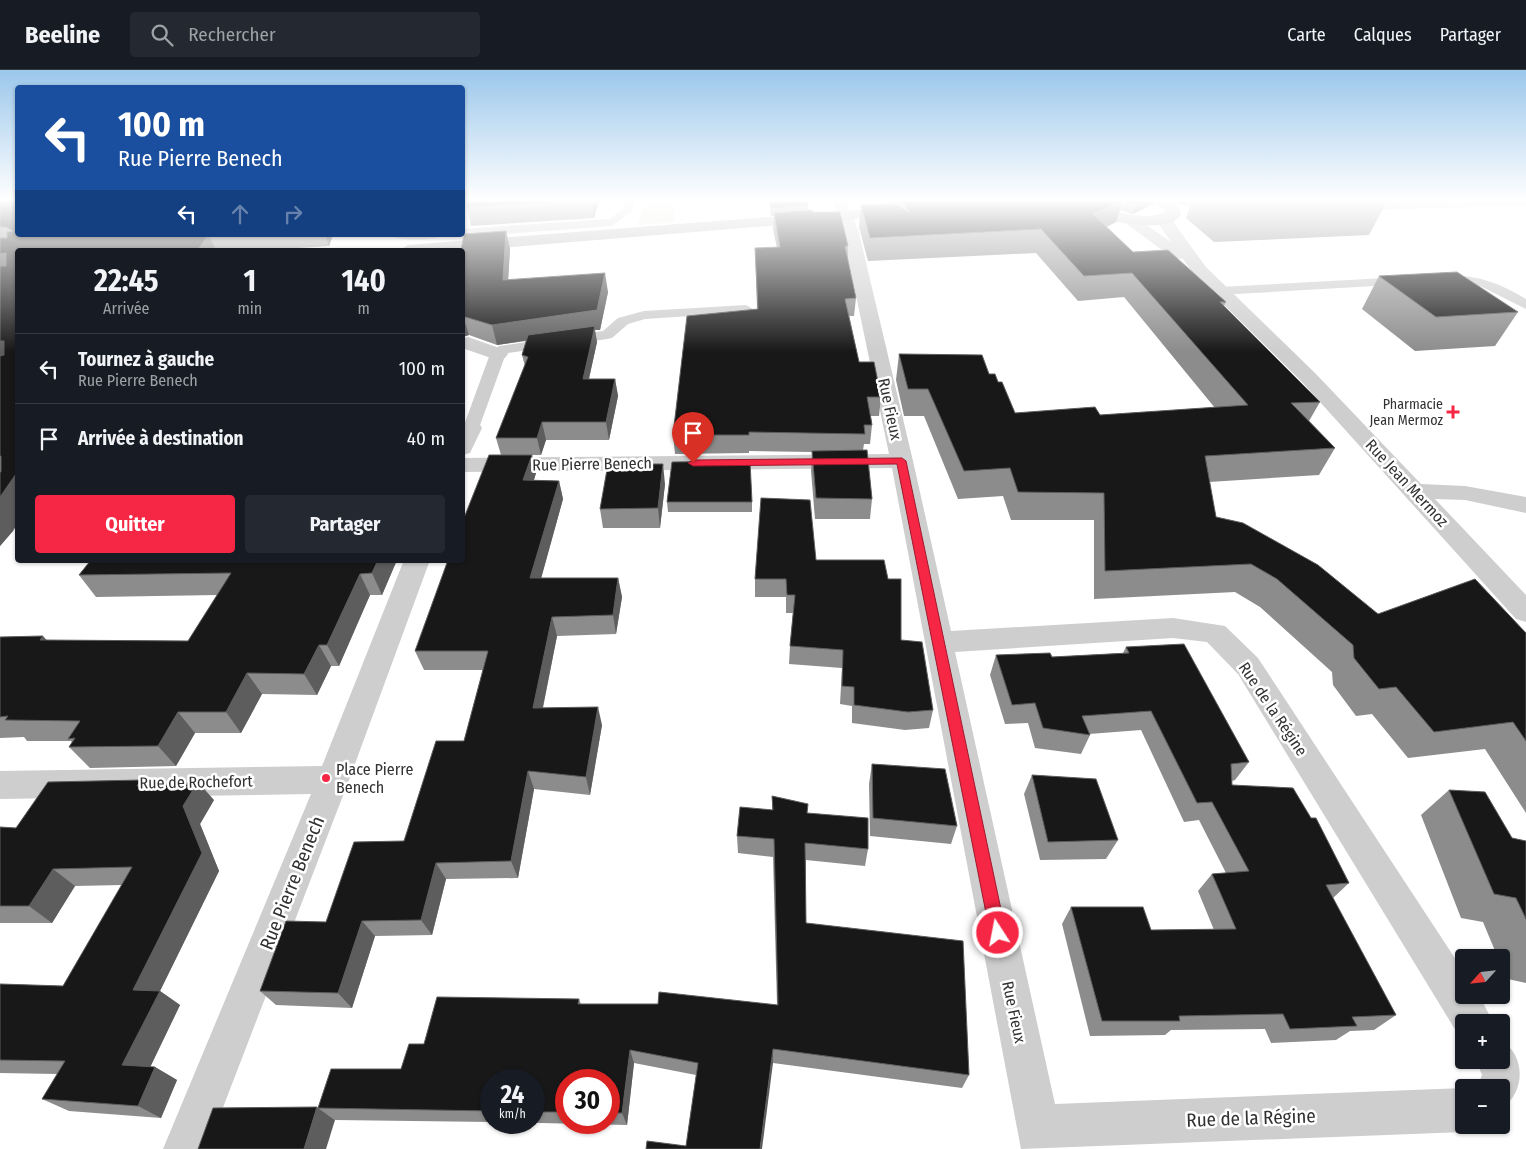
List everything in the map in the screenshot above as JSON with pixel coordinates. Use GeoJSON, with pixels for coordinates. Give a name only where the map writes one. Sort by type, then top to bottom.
{"type":"FeatureCollection","features":[{"type":"Feature","properties":{"kind":"street","name":"Rue Fieux"},"geometry":{"type":"LineString","coordinates":[[855,251],[902,461],[1040,1138]]}},
{"type":"Feature","properties":{"kind":"street","name":"Rue Jean Mermoz"},"geometry":{"type":"LineString","coordinates":[[1172,251],[1200,272]]}},
{"type":"Feature","properties":{"kind":"street","name":"Rue Jean Mermoz"},"geometry":{"type":"LineString","coordinates":[[1186,251],[1200,272],[1308,377],[1526,612]]}},
{"type":"Feature","properties":{"kind":"street"},"geometry":{"type":"LineString","coordinates":[[468,343],[498,354]]}},
{"type":"Feature","properties":{"kind":"street","name":"Rue Pierre Benech"},"geometry":{"type":"LineString","coordinates":[[465,465],[902,461]]}},
{"type":"Feature","properties":{"kind":"street"},"geometry":{"type":"LineString","coordinates":[[1415,491],[1465,493],[1526,505]]}},
{"type":"Feature","properties":{"kind":"street","name":"Rue Pierre Benech"},"geometry":{"type":"LineString","coordinates":[[186,1149],[333,780],[417,563]]}},
{"type":"Feature","properties":{"kind":"street","name":"Rue de la Régine"},"geometry":{"type":"LineString","coordinates":[[939,642],[1173,628],[1215,633],[1248,666],[1468,1014]]}},
{"type":"Feature","properties":{"kind":"street","name":"Rue de Rochefort"},"geometry":{"type":"LineString","coordinates":[[0,785],[333,780]]}},
{"type":"Feature","properties":{"kind":"street","name":"Rue de la Régine"},"geometry":{"type":"LineString","coordinates":[[1040,1138],[1455,1111]]}},
{"type":"Feature","properties":{"kind":"lane"},"geometry":{"type":"LineString","coordinates":[[1219,292],[1472,278],[1497,287],[1526,305]]}},
{"type":"Feature","properties":{"kind":"lane"},"geometry":{"type":"LineString","coordinates":[[467,438],[498,354],[504,350],[519,346],[607,335],[623,321],[644,315],[746,309]]}},
{"type":"Feature","properties":{"kind":"building"},"geometry":{"type":"Polygon","coordinates":[[[0,251],[15,251],[15,475],[0,497],[0,356],[4,355],[4,341],[0,341],[0,266],[6,266],[6,253],[0,254],[0,251]]]}},
{"type":"Feature","properties":{"kind":"building"},"geometry":{"type":"Polygon","coordinates":[[[465,251],[505,251],[503,280],[605,273],[597,310],[492,325],[465,317],[465,251]]]}},
{"type":"Feature","properties":{"kind":"building"},"geometry":{"type":"Polygon","coordinates":[[[755,251],[846,251],[856,298],[845,299],[859,362],[874,362],[881,397],[867,397],[872,425],[864,425],[865,434],[749,432],[749,435],[673,435],[687,316],[758,309],[755,251]]]}},
{"type":"Feature","properties":{"kind":"building"},"geometry":{"type":"Polygon","coordinates":[[[1061,251],[1170,251],[1226,302],[1220,302],[1320,402],[1291,403],[1335,448],[1205,456],[1216,517],[1243,523],[1318,565],[1378,614],[1475,579],[1526,633],[1526,741],[1513,722],[1434,732],[1396,687],[1379,689],[1354,658],[1353,645],[1277,579],[1251,564],[1105,571],[1104,493],[1018,492],[1010,468],[964,471],[928,389],[908,389],[899,354],[982,355],[989,374],[995,374],[998,382],[1002,382],[1015,413],[1095,407],[1100,415],[1248,405],[1132,273],[1084,276],[1061,251]]]}},
{"type":"Feature","properties":{"kind":"building"},"geometry":{"type":"Polygon","coordinates":[[[1457,272],[1518,312],[1436,317],[1379,276],[1457,272]]]}},
{"type":"Feature","properties":{"kind":"building"},"geometry":{"type":"Polygon","coordinates":[[[595,326],[583,379],[615,379],[606,422],[542,422],[537,438],[496,438],[528,357],[522,355],[528,335],[595,326]]]}},
{"type":"Feature","properties":{"kind":"building"},"geometry":{"type":"Polygon","coordinates":[[[867,450],[872,499],[816,498],[812,451],[867,450]]]}},
{"type":"Feature","properties":{"kind":"building"},"geometry":{"type":"Polygon","coordinates":[[[489,455],[532,455],[523,480],[559,481],[530,578],[618,578],[613,615],[552,617],[533,708],[598,707],[586,777],[528,771],[511,861],[436,863],[421,920],[362,921],[338,993],[260,991],[286,921],[326,922],[354,842],[404,841],[436,741],[464,741],[488,651],[415,651],[447,563],[465,563],[465,515],[489,455]]]}},
{"type":"Feature","properties":{"kind":"building"},"geometry":{"type":"Polygon","coordinates":[[[750,461],[752,502],[667,502],[672,462],[750,461]]]}},
{"type":"Feature","properties":{"kind":"building"},"geometry":{"type":"Polygon","coordinates":[[[608,464],[663,464],[658,508],[600,509],[608,464]]]}},
{"type":"Feature","properties":{"kind":"building"},"geometry":{"type":"Polygon","coordinates":[[[761,498],[810,500],[816,560],[884,560],[888,579],[901,579],[901,640],[922,642],[933,710],[908,712],[854,705],[854,687],[842,686],[843,650],[790,646],[795,595],[787,595],[786,579],[755,579],[761,498]]]}},
{"type":"Feature","properties":{"kind":"building"},"geometry":{"type":"Polygon","coordinates":[[[89,563],[377,563],[372,573],[360,574],[327,645],[319,645],[304,674],[247,673],[226,712],[178,712],[158,746],[69,747],[75,738],[68,739],[80,721],[5,720],[8,716],[0,717],[0,637],[43,636],[40,640],[188,641],[231,573],[79,575],[89,563]]]}},
{"type":"Feature","properties":{"kind":"building"},"geometry":{"type":"Polygon","coordinates":[[[1184,644],[1249,762],[1231,764],[1232,785],[1293,788],[1311,818],[1316,818],[1349,883],[1326,885],[1396,1015],[1352,1017],[1357,1026],[1290,1029],[1283,1014],[1179,1016],[1180,1021],[1102,1021],[1071,907],[1143,907],[1151,930],[1236,929],[1212,874],[1249,871],[1212,802],[1197,803],[1151,711],[1082,716],[1090,735],[1043,728],[1035,703],[1012,705],[996,655],[1050,653],[1052,657],[1129,653],[1126,647],[1184,644]]]}},
{"type":"Feature","properties":{"kind":"building"},"geometry":{"type":"Polygon","coordinates":[[[872,764],[945,769],[957,826],[873,818],[872,764]]]}},
{"type":"Feature","properties":{"kind":"building"},"geometry":{"type":"Polygon","coordinates":[[[1032,775],[1096,779],[1118,840],[1048,842],[1032,775]]]}},
{"type":"Feature","properties":{"kind":"building"},"geometry":{"type":"Polygon","coordinates":[[[141,780],[137,786],[198,782],[183,806],[202,853],[133,990],[160,991],[122,1065],[155,1067],[138,1106],[42,1099],[65,1061],[0,1060],[0,984],[63,986],[132,867],[53,869],[29,906],[0,906],[0,827],[16,828],[48,782],[141,780]]]}},
{"type":"Feature","properties":{"kind":"building"},"geometry":{"type":"Polygon","coordinates":[[[1449,790],[1485,792],[1512,838],[1526,841],[1526,919],[1516,898],[1494,894],[1449,790]]]}},
{"type":"Feature","properties":{"kind":"building"},"geometry":{"type":"Polygon","coordinates":[[[772,796],[808,804],[807,813],[868,818],[868,849],[805,843],[806,923],[963,941],[969,1075],[773,1049],[760,1149],[646,1149],[647,1141],[686,1146],[698,1063],[630,1050],[622,1113],[620,1113],[620,1069],[555,1069],[555,1112],[545,1112],[545,1069],[480,1069],[480,1111],[318,1108],[331,1069],[401,1069],[409,1044],[424,1044],[437,997],[579,999],[578,1004],[658,1004],[659,992],[778,1005],[774,839],[737,836],[740,807],[773,810],[772,796]]]}},
{"type":"Feature","properties":{"kind":"building"},"geometry":{"type":"Polygon","coordinates":[[[317,1107],[304,1149],[198,1149],[213,1108],[317,1107]]]}},
{"type":"Feature","properties":{"kind":"place","name":"Pharmacie Jean Mermoz"},"geometry":{"type":"Point","coordinates":[1453,412]}},
{"type":"Feature","properties":{"kind":"place","name":"Place Pierre Benech"},"geometry":{"type":"Point","coordinates":[326,778]}},
{"type":"Feature","properties":{"kind":"route"},"geometry":{"type":"LineString","coordinates":[[693,463],[902,461],[998,933]]}}]}
